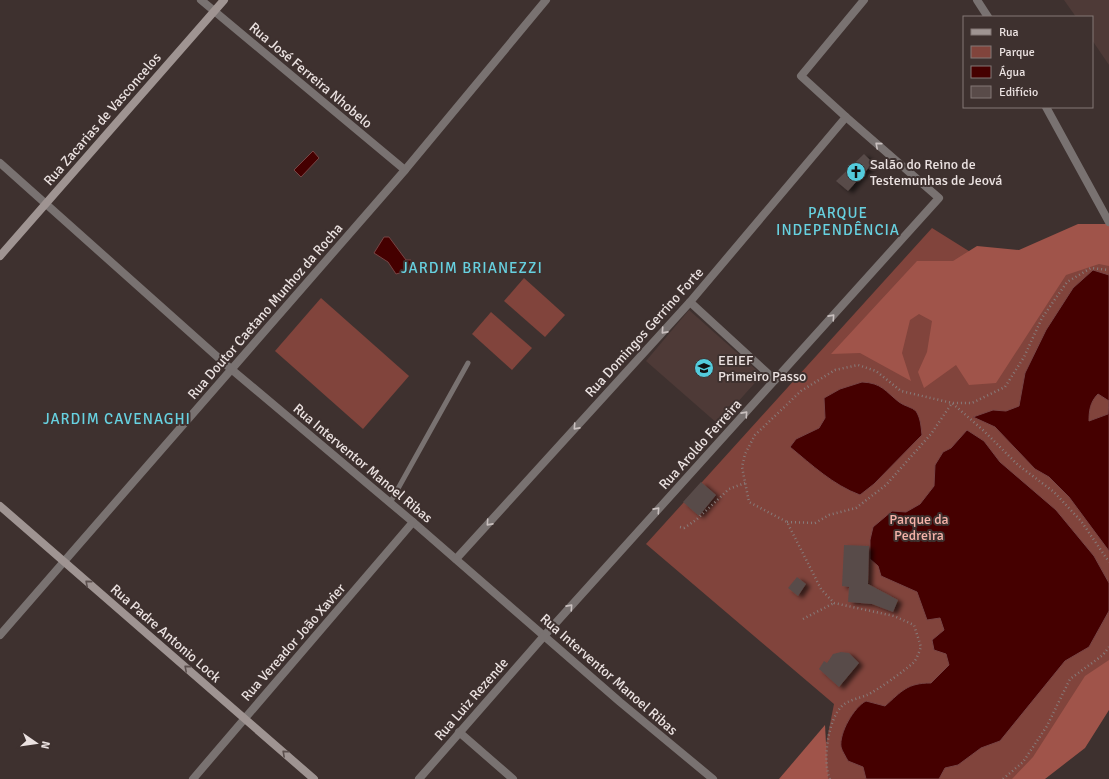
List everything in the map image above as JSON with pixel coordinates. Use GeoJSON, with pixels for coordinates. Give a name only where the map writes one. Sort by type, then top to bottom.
{"type":"FeatureCollection","features":[{"type":"Feature","properties":{"kind":"main road","name":"Rua Zacarias de Vasconcelos"},"geometry":{"type":"LineString","coordinates":[[0,256],[224,0]]}},
{"type":"Feature","properties":{"kind":"main road","name":"Rua Padre Antonio Lock"},"geometry":{"type":"LineString","coordinates":[[0,506],[246,718],[314,779]]}},
{"type":"Feature","properties":{"kind":"street","name":"Rua José Ferreira Nhobelo"},"geometry":{"type":"LineString","coordinates":[[201,0],[405,170]]}},
{"type":"Feature","properties":{"kind":"street","name":"Rua Doutor Caetano Munhoz da Rocha"},"geometry":{"type":"LineString","coordinates":[[0,635],[405,170],[546,0]]}},
{"type":"Feature","properties":{"kind":"street"},"geometry":{"type":"LineString","coordinates":[[846,117],[801,76],[864,0]]}},
{"type":"Feature","properties":{"kind":"street"},"geometry":{"type":"LineString","coordinates":[[977,0],[987,16]]}},
{"type":"Feature","properties":{"kind":"street"},"geometry":{"type":"LineString","coordinates":[[1047,108],[1109,222]]}},
{"type":"Feature","properties":{"kind":"street","name":"Rua Aroldo Ferreira"},"geometry":{"type":"LineString","coordinates":[[544,636],[940,198],[846,117]]}},
{"type":"Feature","properties":{"kind":"street","name":"Rua Domingos Gerrino Forte"},"geometry":{"type":"LineString","coordinates":[[456,559],[690,302],[846,117]]}},
{"type":"Feature","properties":{"kind":"street","name":"Rua Interventor Manoel Ribas"},"geometry":{"type":"LineString","coordinates":[[0,163],[231,369],[413,522],[544,636],[713,779]]}},
{"type":"Feature","properties":{"kind":"street"},"geometry":{"type":"LineString","coordinates":[[690,302],[775,380]]}},
{"type":"Feature","properties":{"kind":"street","name":"Rua Vereador João Xavier"},"geometry":{"type":"LineString","coordinates":[[192,779],[413,522]]}},
{"type":"Feature","properties":{"kind":"street","name":"Rua Luiz Rezende"},"geometry":{"type":"LineString","coordinates":[[419,779],[544,636]]}},
{"type":"Feature","properties":{"kind":"street"},"geometry":{"type":"LineString","coordinates":[[459,732],[513,779]]}},
{"type":"Feature","properties":{"kind":"lane"},"geometry":{"type":"LineString","coordinates":[[390,503],[468,363]]}},
{"type":"Feature","properties":{"kind":"path"},"geometry":{"type":"LineString","coordinates":[[952,403],[931,434],[886,485],[856,508],[829,515],[815,523],[787,522],[749,502],[742,468],[746,454],[755,436],[800,391],[836,370],[858,364],[876,371],[901,391],[952,403],[972,402],[1005,386],[1024,357],[1042,318],[1067,282],[1091,268],[1109,270]]}},
{"type":"Feature","properties":{"kind":"path"},"geometry":{"type":"LineString","coordinates":[[952,403],[984,431],[1018,465],[1054,492],[1081,521],[1109,562]]}},
{"type":"Feature","properties":{"kind":"path"},"geometry":{"type":"LineString","coordinates":[[680,527],[684,528],[696,520],[729,489],[745,483]]}},
{"type":"Feature","properties":{"kind":"path"},"geometry":{"type":"LineString","coordinates":[[787,522],[821,589],[834,603],[894,616],[914,625],[921,647],[914,662],[869,694],[843,705],[837,712],[832,724],[827,749],[828,775],[830,779]]}},
{"type":"Feature","properties":{"kind":"path"},"geometry":{"type":"LineString","coordinates":[[803,619],[834,603]]}},
{"type":"Feature","properties":{"kind":"path"},"geometry":{"type":"LineString","coordinates":[[1003,779],[1023,762],[1047,726],[1070,679],[1103,655],[1109,647]]}},
{"type":"Feature","properties":{"kind":"shaded area"},"geometry":{"type":"Polygon","coordinates":[[[1064,0],[1109,0],[1109,65],[1093,41],[1093,16],[1075,16],[1064,0]]]}},
{"type":"Feature","properties":{"kind":"shaded area"},"geometry":{"type":"Polygon","coordinates":[[[1078,224],[1109,224],[1109,266],[1099,264],[1066,275],[996,383],[969,385],[956,365],[924,388],[918,372],[927,352],[932,321],[919,314],[910,320],[902,353],[911,381],[860,353],[831,354],[917,261],[953,261],[977,246],[1019,250],[1078,224]]]}},
{"type":"Feature","properties":{"kind":"shaded area","name":"EEIEF Primeiro Passo"},"geometry":{"type":"Polygon","coordinates":[[[689,310],[762,375],[718,424],[646,361],[689,310]]]}},
{"type":"Feature","properties":{"kind":"shaded area"},"geometry":{"type":"Polygon","coordinates":[[[1109,660],[1109,710],[1085,748],[1045,779],[1012,779],[1033,757],[1085,676],[1109,660]]]}},
{"type":"Feature","properties":{"kind":"shaded area"},"geometry":{"type":"Polygon","coordinates":[[[825,725],[828,779],[779,779],[825,725]]]}},
{"type":"Feature","properties":{"kind":"green space","name":"Parque da Pedreira"},"geometry":{"type":"Polygon","coordinates":[[[932,228],[972,253],[1109,254],[1109,676],[1023,779],[825,779],[825,749],[834,704],[646,544],[932,228]]]}},
{"type":"Feature","properties":{"kind":"green space"},"geometry":{"type":"Polygon","coordinates":[[[524,278],[565,315],[545,337],[504,301],[524,278]]]}},
{"type":"Feature","properties":{"kind":"green space"},"geometry":{"type":"Polygon","coordinates":[[[321,298],[409,376],[363,429],[275,351],[321,298]]]}},
{"type":"Feature","properties":{"kind":"green space"},"geometry":{"type":"Polygon","coordinates":[[[491,312],[532,348],[512,370],[472,334],[491,312]]]}},
{"type":"Feature","properties":{"kind":"water"},"geometry":{"type":"Polygon","coordinates":[[[313,151],[319,158],[301,177],[294,170],[313,151]]]}},
{"type":"Feature","properties":{"kind":"water"},"geometry":{"type":"Polygon","coordinates":[[[384,237],[389,237],[406,260],[411,260],[413,264],[407,271],[396,274],[388,262],[374,253],[384,237]]]}},
{"type":"Feature","properties":{"kind":"water"},"geometry":{"type":"Polygon","coordinates":[[[1093,270],[1109,275],[1109,401],[1109,551],[1069,497],[1049,477],[1035,469],[995,427],[973,417],[993,410],[1006,411],[1019,406],[1025,373],[1046,330],[1073,288],[1093,270]],[[1098,394],[1090,407],[1089,421],[1108,414],[1109,401],[1098,394]]]}},
{"type":"Feature","properties":{"kind":"water"},"geometry":{"type":"Polygon","coordinates":[[[862,382],[879,386],[901,403],[916,411],[920,420],[922,435],[874,484],[860,495],[832,480],[790,447],[796,439],[819,428],[825,418],[824,398],[840,389],[862,382]]]}},
{"type":"Feature","properties":{"kind":"water"},"geometry":{"type":"Polygon","coordinates":[[[967,430],[984,441],[1000,462],[1056,510],[1094,556],[1109,583],[1109,611],[1089,647],[1065,661],[1000,741],[981,748],[958,765],[945,768],[939,779],[866,779],[863,767],[848,761],[841,747],[842,735],[852,714],[861,704],[866,701],[885,706],[910,686],[931,683],[949,665],[946,654],[934,650],[932,640],[944,630],[940,618],[927,620],[917,592],[881,576],[878,566],[870,559],[870,540],[873,527],[892,511],[906,512],[920,504],[934,486],[935,465],[943,452],[951,448],[967,430]]]}},
{"type":"Feature","properties":{"kind":"building","name":"Salão do Reino de Testemunhas de Jeová"},"geometry":{"type":"Polygon","coordinates":[[[864,154],[873,163],[848,191],[836,181],[864,154]]]}},
{"type":"Feature","properties":{"kind":"building"},"geometry":{"type":"Polygon","coordinates":[[[701,482],[716,495],[699,516],[683,502],[701,482]]]}},
{"type":"Feature","properties":{"kind":"building"},"geometry":{"type":"Polygon","coordinates":[[[844,545],[869,546],[868,584],[898,600],[893,612],[872,604],[848,602],[849,587],[842,586],[844,545]]]}},
{"type":"Feature","properties":{"kind":"building"},"geometry":{"type":"Polygon","coordinates":[[[797,577],[806,584],[798,596],[788,588],[797,577]]]}},
{"type":"Feature","properties":{"kind":"building"},"geometry":{"type":"Polygon","coordinates":[[[841,652],[849,653],[859,663],[839,687],[819,669],[824,661],[827,663],[833,654],[841,652]]]}},
{"type":"Feature","properties":{"kind":"place","name":"Salão do Reino de Testemunhas de Jeová"},"geometry":{"type":"Point","coordinates":[856,172]}},
{"type":"Feature","properties":{"kind":"place","name":"EEIEF Primeiro Passo"},"geometry":{"type":"Point","coordinates":[704,368]}},
{"type":"Feature","properties":{"kind":"district","name":"PARQUE INDEPENDÊNCIA"},"geometry":{"type":"Point","coordinates":[838,222]}},
{"type":"Feature","properties":{"kind":"district","name":"JARDIM BRIANEZZI"},"geometry":{"type":"Point","coordinates":[472,268]}},
{"type":"Feature","properties":{"kind":"district","name":"JARDIM CAVENAGHI"},"geometry":{"type":"Point","coordinates":[117,419]}}]}
